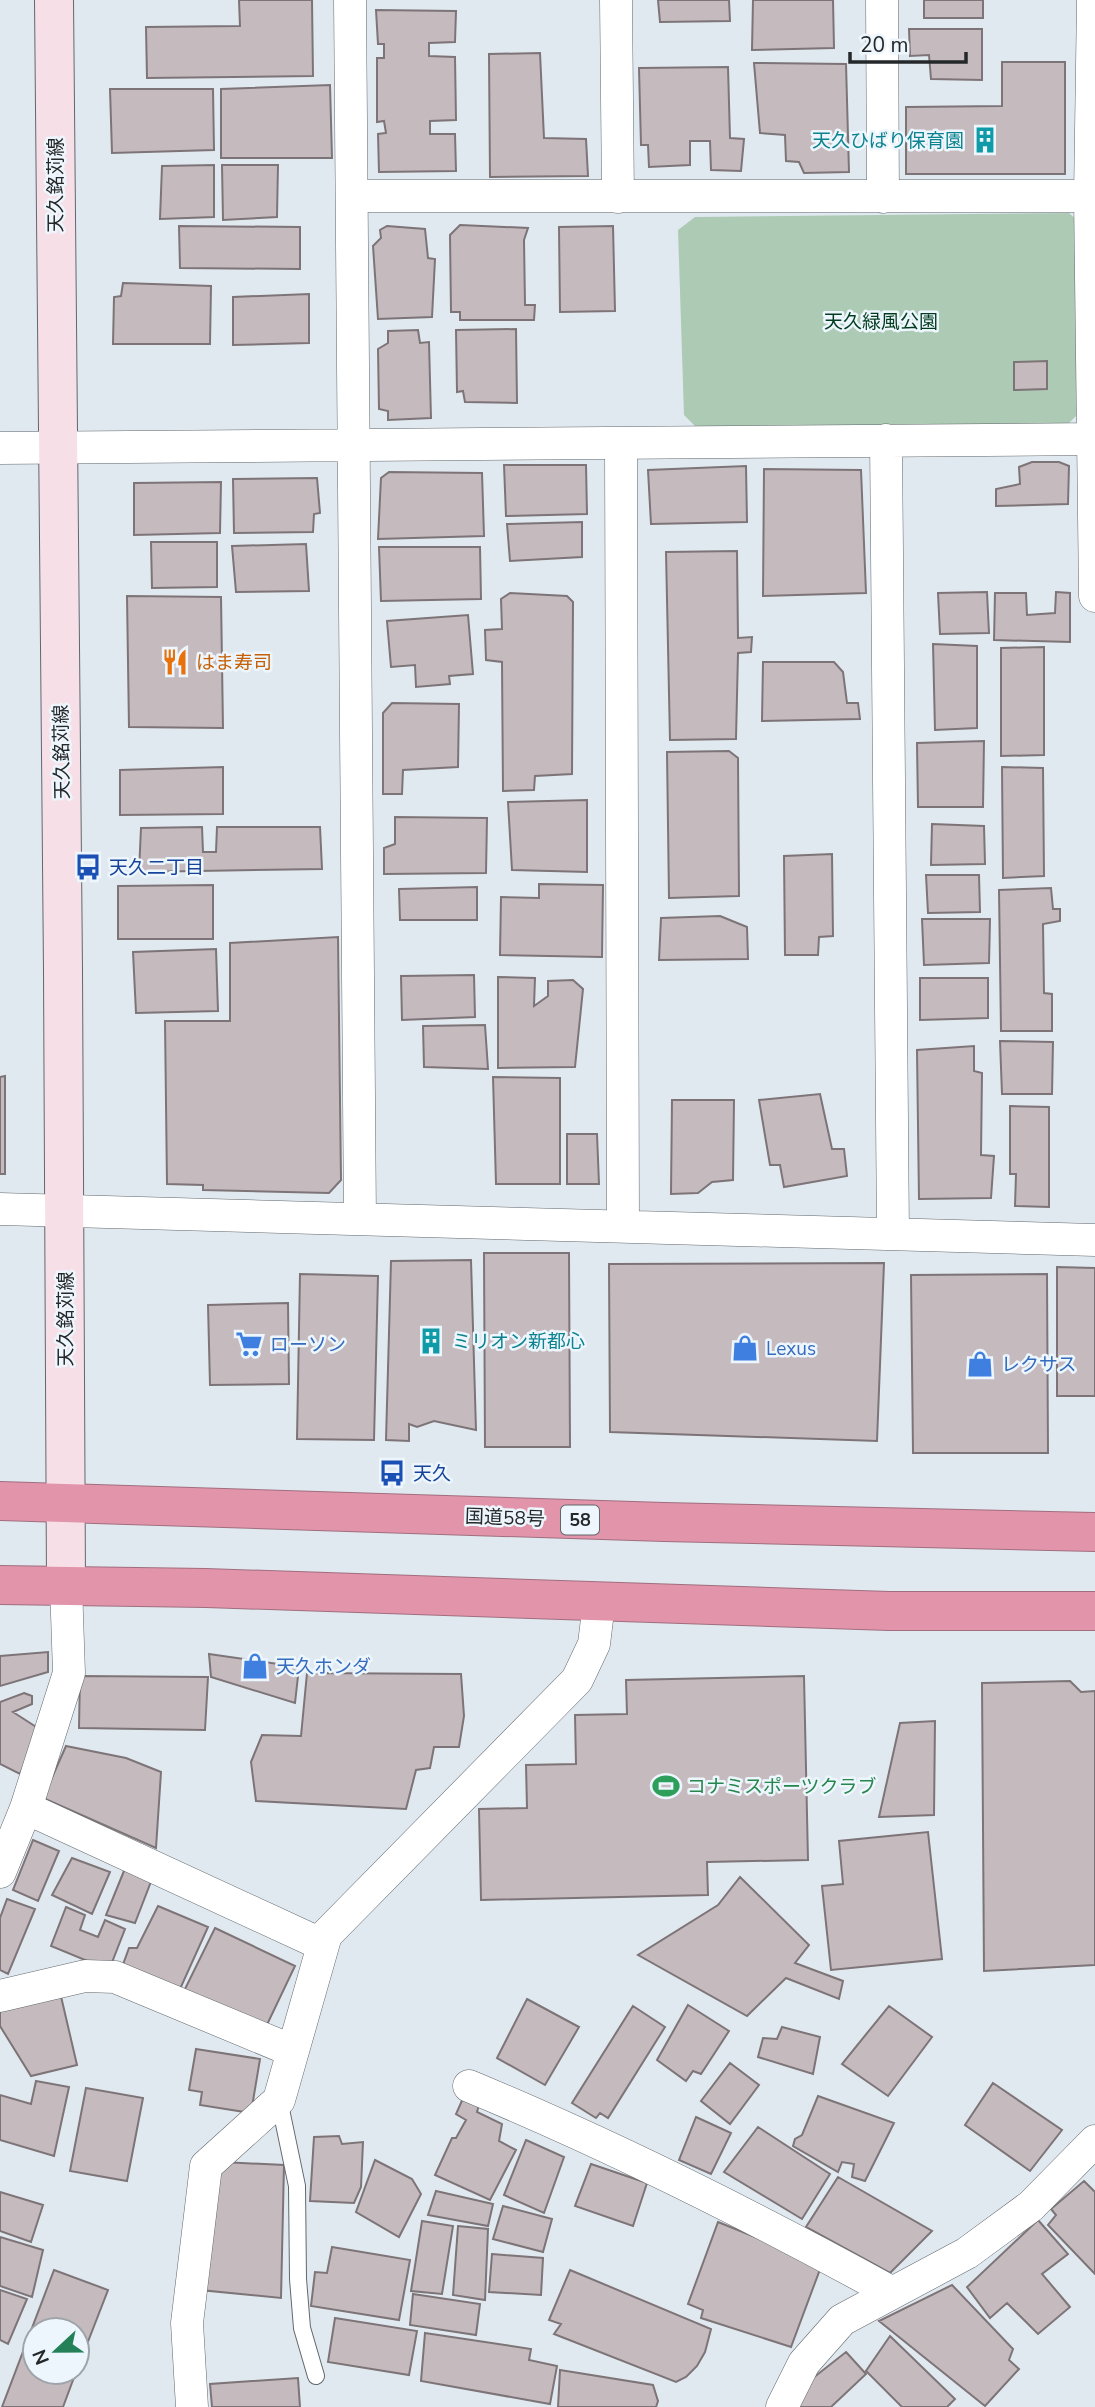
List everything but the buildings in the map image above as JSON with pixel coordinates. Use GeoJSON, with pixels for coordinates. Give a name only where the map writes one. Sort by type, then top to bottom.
{"type":"FeatureCollection","features":[{"type":"Feature","properties":{"kind":"highway","name":"国道58号"},"geometry":{"type":"LineString","coordinates":[[0,1501],[664,1522],[1095,1532]]}},
{"type":"Feature","properties":{"kind":"highway"},"geometry":{"type":"LineString","coordinates":[[0,1584],[889,1611],[1095,1611]]}},
{"type":"Feature","properties":{"kind":"street","name":"天久銘苅線"},"geometry":{"type":"LineString","coordinates":[[54,0],[66,1585]]}},
{"type":"Feature","properties":{"kind":"street"},"geometry":{"type":"LineString","coordinates":[[350,0],[360,1219]]}},
{"type":"Feature","properties":{"kind":"street"},"geometry":{"type":"LineString","coordinates":[[616,0],[618,197]]}},
{"type":"Feature","properties":{"kind":"street"},"geometry":{"type":"LineString","coordinates":[[882,0],[883,197]]}},
{"type":"Feature","properties":{"kind":"street"},"geometry":{"type":"LineString","coordinates":[[1093,0],[1095,596]]}},
{"type":"Feature","properties":{"kind":"street"},"geometry":{"type":"LineString","coordinates":[[352,196],[1092,196]]}},
{"type":"Feature","properties":{"kind":"street"},"geometry":{"type":"LineString","coordinates":[[0,448],[1094,439]]}},
{"type":"Feature","properties":{"kind":"street"},"geometry":{"type":"LineString","coordinates":[[886,440],[893,1234]]}},
{"type":"Feature","properties":{"kind":"street"},"geometry":{"type":"LineString","coordinates":[[621,443],[624,1225]]}},
{"type":"Feature","properties":{"kind":"street"},"geometry":{"type":"LineString","coordinates":[[0,1209],[1095,1240]]}},
{"type":"Feature","properties":{"kind":"street"},"geometry":{"type":"LineString","coordinates":[[0,1872],[26,1808],[69,1673],[66,1585]]}},
{"type":"Feature","properties":{"kind":"street"},"geometry":{"type":"LineString","coordinates":[[192,2407],[187,2323],[206,2166],[279,2100],[326,1935],[577,1680],[594,1644],[598,1603]]}},
{"type":"Feature","properties":{"kind":"street"},"geometry":{"type":"LineString","coordinates":[[26,1808],[323,1945]]}},
{"type":"Feature","properties":{"kind":"street"},"geometry":{"type":"LineString","coordinates":[[0,1996],[85,1976],[115,1977],[293,2051]]}},
{"type":"Feature","properties":{"kind":"street"},"geometry":{"type":"LineString","coordinates":[[468,2086],[566,2127],[741,2212],[891,2292]]}},
{"type":"Feature","properties":{"kind":"street"},"geometry":{"type":"LineString","coordinates":[[782,2407],[804,2363],[842,2320],[967,2253],[1031,2206],[1095,2141]]}},
{"type":"Feature","properties":{"kind":"lane"},"geometry":{"type":"LineString","coordinates":[[279,2100],[297,2186],[298,2279],[302,2328],[316,2376]]}},
{"type":"Feature","properties":{"kind":"green space","name":"天久緑風公園"},"geometry":{"type":"Polygon","coordinates":[[[1069,213],[1079,222],[1081,411],[1067,425],[696,427],[684,415],[678,230],[695,217],[1069,213]]]}},
{"type":"Feature","properties":{"kind":"place","name":"天久ひばり保育園"},"geometry":{"type":"Point","coordinates":[985,140]}},
{"type":"Feature","properties":{"kind":"place","name":"はま寿司"},"geometry":{"type":"Point","coordinates":[175,662]}},
{"type":"Feature","properties":{"kind":"place","name":"天久二丁目"},"geometry":{"type":"Point","coordinates":[88,867]}},
{"type":"Feature","properties":{"kind":"place","name":"ミリオン新都心"},"geometry":{"type":"Point","coordinates":[431,1341]}},
{"type":"Feature","properties":{"kind":"place","name":"ローソン"},"geometry":{"type":"Point","coordinates":[249,1344]}},
{"type":"Feature","properties":{"kind":"place","name":"Lexus"},"geometry":{"type":"Point","coordinates":[745,1348]}},
{"type":"Feature","properties":{"kind":"place","name":"レクサス"},"geometry":{"type":"Point","coordinates":[980,1364]}},
{"type":"Feature","properties":{"kind":"place","name":"天久"},"geometry":{"type":"Point","coordinates":[392,1473]}},
{"type":"Feature","properties":{"kind":"place","name":"天久ホンダ"},"geometry":{"type":"Point","coordinates":[255,1666]}},
{"type":"Feature","properties":{"kind":"place","name":"コナミスポーツクラブ"},"geometry":{"type":"Point","coordinates":[666,1786]}}]}
